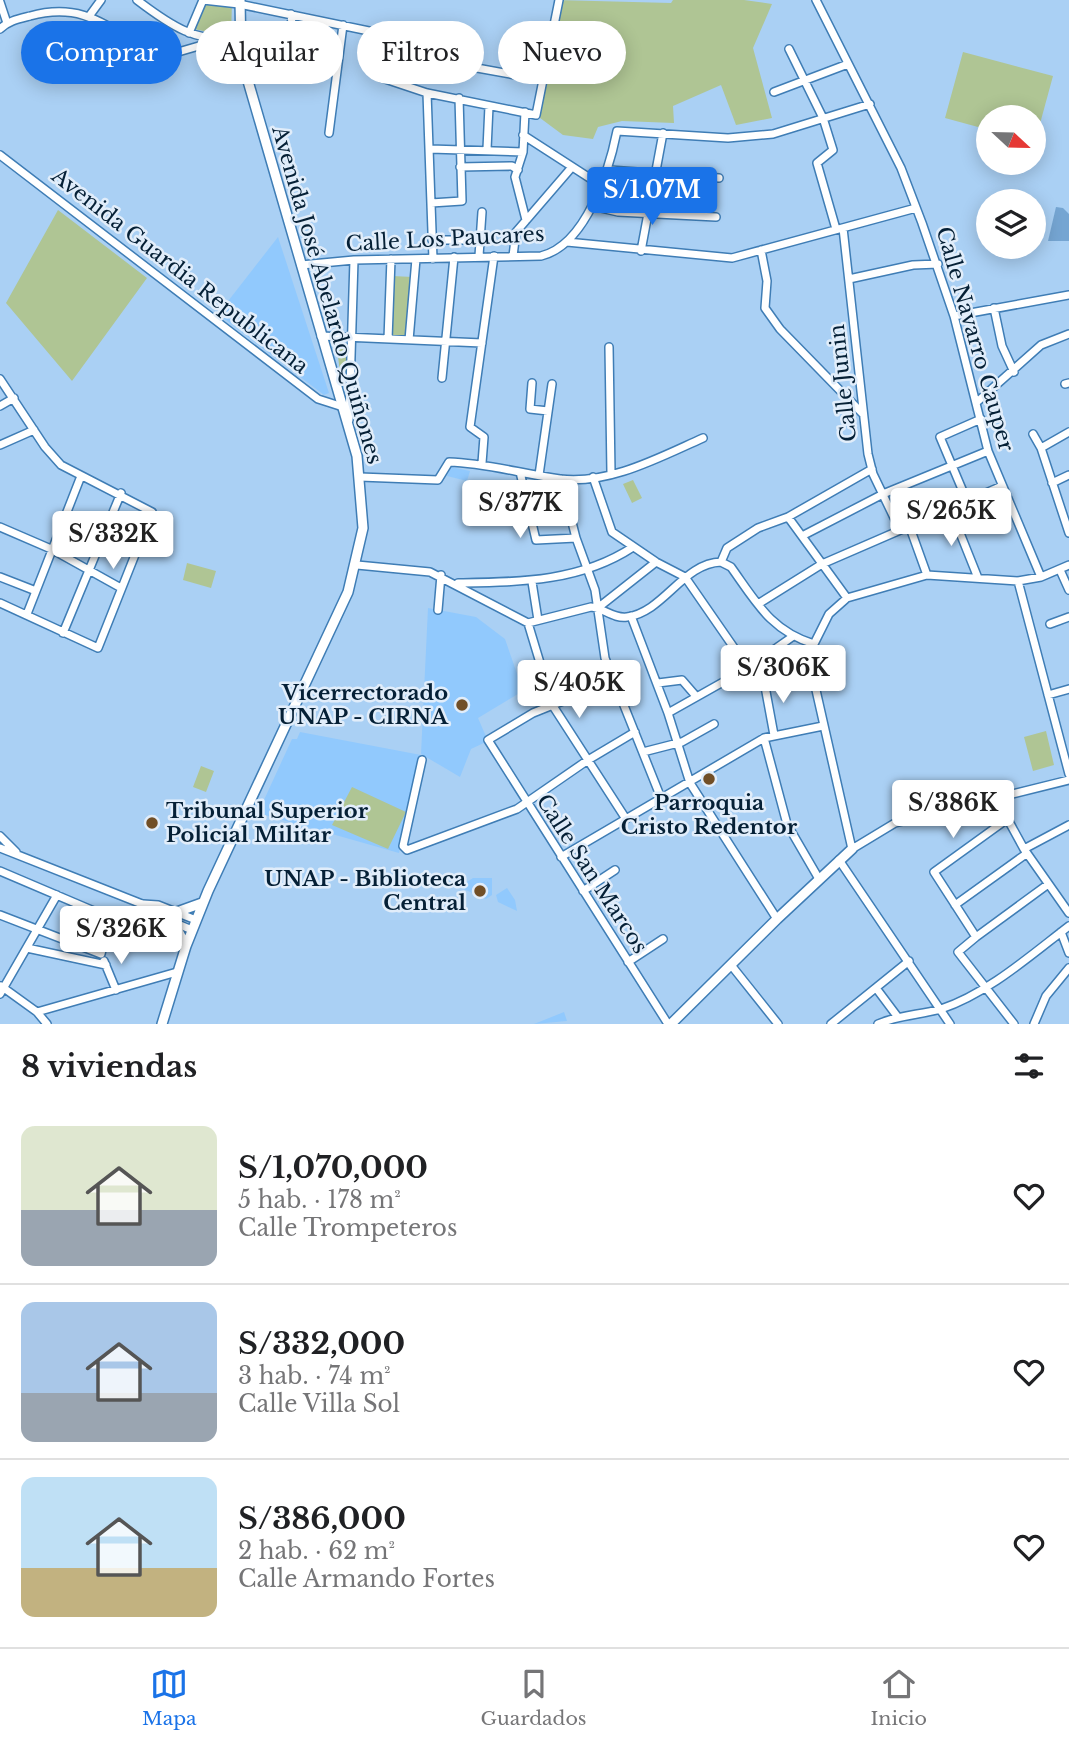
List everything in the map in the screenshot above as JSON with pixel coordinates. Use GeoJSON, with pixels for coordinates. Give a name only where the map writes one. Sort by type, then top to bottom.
{"type":"FeatureCollection","features":[{"type":"Feature","properties":{"kind":"main road","name":"Avenida José Abelardo Quiñones"},"geometry":{"type":"LineString","coordinates":[[239,2],[240,21]]}},
{"type":"Feature","properties":{"kind":"main road","name":"Avenida José Abelardo Quiñones"},"geometry":{"type":"LineString","coordinates":[[162,1024],[177,972],[202,904],[326,643],[357,565],[363,528],[360,477],[349,428],[249,84]]}},
{"type":"Feature","properties":{"kind":"main road"},"geometry":{"type":"LineString","coordinates":[[670,1024],[776,919],[852,849]]}},
{"type":"Feature","properties":{"kind":"main road"},"geometry":{"type":"LineString","coordinates":[[177,912],[202,904]]}},
{"type":"Feature","properties":{"kind":"main road"},"geometry":{"type":"LineString","coordinates":[[174,923],[186,946]]}},
{"type":"Feature","properties":{"kind":"street"},"geometry":{"type":"LineString","coordinates":[[90,15],[102,0]]}},
{"type":"Feature","properties":{"kind":"street"},"geometry":{"type":"LineString","coordinates":[[137,0],[169,24],[196,35]]}},
{"type":"Feature","properties":{"kind":"street"},"geometry":{"type":"LineString","coordinates":[[189,33],[203,0],[239,2],[324,21]]}},
{"type":"Feature","properties":{"kind":"street"},"geometry":{"type":"LineString","coordinates":[[555,21],[559,0]]}},
{"type":"Feature","properties":{"kind":"street","name":"Calle Navarro Cauper"},"geometry":{"type":"LineString","coordinates":[[816,0],[870,104],[938,264],[988,451],[1041,577]]}},
{"type":"Feature","properties":{"kind":"street"},"geometry":{"type":"LineString","coordinates":[[0,2],[6,23]]}},
{"type":"Feature","properties":{"kind":"street"},"geometry":{"type":"LineString","coordinates":[[0,29],[6,23],[51,10],[70,10],[90,15],[124,38],[161,57],[196,47]]}},
{"type":"Feature","properties":{"kind":"street"},"geometry":{"type":"LineString","coordinates":[[291,14],[292,21]]}},
{"type":"Feature","properties":{"kind":"street"},"geometry":{"type":"LineString","coordinates":[[343,25],[357,28]]}},
{"type":"Feature","properties":{"kind":"street"},"geometry":{"type":"LineString","coordinates":[[789,49],[823,118]]}},
{"type":"Feature","properties":{"kind":"street"},"geometry":{"type":"LineString","coordinates":[[774,93],[848,64]]}},
{"type":"Feature","properties":{"kind":"street"},"geometry":{"type":"LineString","coordinates":[[329,133],[335,84]]}},
{"type":"Feature","properties":{"kind":"street"},"geometry":{"type":"LineString","coordinates":[[400,84],[427,93],[536,115],[542,84]]}},
{"type":"Feature","properties":{"kind":"street"},"geometry":{"type":"LineString","coordinates":[[427,93],[433,259]]}},
{"type":"Feature","properties":{"kind":"street"},"geometry":{"type":"LineString","coordinates":[[431,203],[462,201],[459,98]]}},
{"type":"Feature","properties":{"kind":"street"},"geometry":{"type":"LineString","coordinates":[[567,242],[592,206],[610,170],[617,131],[728,138],[773,134],[870,104]]}},
{"type":"Feature","properties":{"kind":"street"},"geometry":{"type":"LineString","coordinates":[[487,149],[489,106]]}},
{"type":"Feature","properties":{"kind":"street"},"geometry":{"type":"LineString","coordinates":[[525,112],[523,152],[515,177],[526,220]]}},
{"type":"Feature","properties":{"kind":"street","name":"Calle Junin"},"geometry":{"type":"LineString","coordinates":[[823,118],[833,150],[817,163],[839,229],[849,279],[862,413],[872,469],[899,528]]}},
{"type":"Feature","properties":{"kind":"street"},"geometry":{"type":"LineString","coordinates":[[641,251],[653,174],[663,133]]}},
{"type":"Feature","properties":{"kind":"street"},"geometry":{"type":"LineString","coordinates":[[523,135],[601,186]]}},
{"type":"Feature","properties":{"kind":"street"},"geometry":{"type":"LineString","coordinates":[[430,149],[523,152]]}},
{"type":"Feature","properties":{"kind":"street","name":"Avenida Guardia Republicana"},"geometry":{"type":"LineString","coordinates":[[0,155],[318,399],[343,407]]}},
{"type":"Feature","properties":{"kind":"street"},"geometry":{"type":"LineString","coordinates":[[460,167],[512,166],[518,170]]}},
{"type":"Feature","properties":{"kind":"street"},"geometry":{"type":"LineString","coordinates":[[513,256],[516,233],[572,167]]}},
{"type":"Feature","properties":{"kind":"street"},"geometry":{"type":"LineString","coordinates":[[610,170],[719,178]]}},
{"type":"Feature","properties":{"kind":"street"},"geometry":{"type":"LineString","coordinates":[[592,206],[618,212],[716,217]]}},
{"type":"Feature","properties":{"kind":"street","name":"Calle Los Paucares"},"geometry":{"type":"LineString","coordinates":[[301,265],[354,260],[541,256],[553,253],[567,242],[732,258],[916,208]]}},
{"type":"Feature","properties":{"kind":"street"},"geometry":{"type":"LineString","coordinates":[[479,256],[482,212]]}},
{"type":"Feature","properties":{"kind":"street"},"geometry":{"type":"LineString","coordinates":[[432,240],[479,240]]}},
{"type":"Feature","properties":{"kind":"street"},"geometry":{"type":"LineString","coordinates":[[761,250],[766,281],[765,308],[793,343],[862,413]]}},
{"type":"Feature","properties":{"kind":"street"},"geometry":{"type":"LineString","coordinates":[[482,463],[484,437],[470,427],[494,256]]}},
{"type":"Feature","properties":{"kind":"street"},"geometry":{"type":"LineString","coordinates":[[442,377],[454,257]]}},
{"type":"Feature","properties":{"kind":"street"},"geometry":{"type":"LineString","coordinates":[[388,339],[391,259]]}},
{"type":"Feature","properties":{"kind":"street"},"geometry":{"type":"LineString","coordinates":[[409,340],[416,259]]}},
{"type":"Feature","properties":{"kind":"street"},"geometry":{"type":"LineString","coordinates":[[349,428],[354,260]]}},
{"type":"Feature","properties":{"kind":"street"},"geometry":{"type":"LineString","coordinates":[[849,279],[913,265],[938,264]]}},
{"type":"Feature","properties":{"kind":"street"},"geometry":{"type":"LineString","coordinates":[[954,316],[1069,296]]}},
{"type":"Feature","properties":{"kind":"street"},"geometry":{"type":"LineString","coordinates":[[994,307],[1012,369]]}},
{"type":"Feature","properties":{"kind":"street"},"geometry":{"type":"LineString","coordinates":[[977,402],[1041,345],[1069,334]]}},
{"type":"Feature","properties":{"kind":"street"},"geometry":{"type":"LineString","coordinates":[[321,336],[482,343]]}},
{"type":"Feature","properties":{"kind":"street"},"geometry":{"type":"LineString","coordinates":[[609,347],[611,473]]}},
{"type":"Feature","properties":{"kind":"street"},"geometry":{"type":"LineString","coordinates":[[0,379],[61,465],[121,493],[152,513],[98,647],[93,648],[0,603]]}},
{"type":"Feature","properties":{"kind":"street"},"geometry":{"type":"LineString","coordinates":[[532,383],[530,409],[548,411]]}},
{"type":"Feature","properties":{"kind":"street"},"geometry":{"type":"LineString","coordinates":[[539,475],[552,384]]}},
{"type":"Feature","properties":{"kind":"street"},"geometry":{"type":"LineString","coordinates":[[0,405],[14,398]]}},
{"type":"Feature","properties":{"kind":"street"},"geometry":{"type":"LineString","coordinates":[[967,501],[940,437],[981,419]]}},
{"type":"Feature","properties":{"kind":"street"},"geometry":{"type":"LineString","coordinates":[[0,445],[34,430]]}},
{"type":"Feature","properties":{"kind":"street"},"geometry":{"type":"LineString","coordinates":[[1041,448],[1069,432]]}},
{"type":"Feature","properties":{"kind":"street"},"geometry":{"type":"LineString","coordinates":[[1033,434],[1041,448],[1067,518],[1069,533]]}},
{"type":"Feature","properties":{"kind":"street"},"geometry":{"type":"LineString","coordinates":[[360,477],[438,480],[447,462],[482,463],[561,479],[593,477],[637,467],[703,438]]}},
{"type":"Feature","properties":{"kind":"street"},"geometry":{"type":"LineString","coordinates":[[803,536],[883,494],[988,451]]}},
{"type":"Feature","properties":{"kind":"street"},"geometry":{"type":"LineString","coordinates":[[721,562],[724,552],[758,528],[788,517],[872,469]]}},
{"type":"Feature","properties":{"kind":"street"},"geometry":{"type":"LineString","coordinates":[[520,472],[536,540],[576,538]]}},
{"type":"Feature","properties":{"kind":"street"},"geometry":{"type":"LineString","coordinates":[[1052,483],[1069,475]]}},
{"type":"Feature","properties":{"kind":"street"},"geometry":{"type":"LineString","coordinates":[[27,614],[81,476]]}},
{"type":"Feature","properties":{"kind":"street"},"geometry":{"type":"LineString","coordinates":[[593,477],[612,532],[656,562],[685,577],[748,668]]}},
{"type":"Feature","properties":{"kind":"street"},"geometry":{"type":"LineString","coordinates":[[561,479],[598,607],[601,641],[661,798]]}},
{"type":"Feature","properties":{"kind":"street"},"geometry":{"type":"LineString","coordinates":[[758,604],[822,564],[899,528],[1002,486]]}},
{"type":"Feature","properties":{"kind":"street"},"geometry":{"type":"LineString","coordinates":[[63,633],[121,493]]}},
{"type":"Feature","properties":{"kind":"street"},"geometry":{"type":"LineString","coordinates":[[950,508],[978,579]]}},
{"type":"Feature","properties":{"kind":"street"},"geometry":{"type":"LineString","coordinates":[[788,517],[847,598]]}},
{"type":"Feature","properties":{"kind":"street"},"geometry":{"type":"LineString","coordinates":[[909,524],[928,575]]}},
{"type":"Feature","properties":{"kind":"street"},"geometry":{"type":"LineString","coordinates":[[0,527],[51,549],[121,588]]}},
{"type":"Feature","properties":{"kind":"street"},"geometry":{"type":"LineString","coordinates":[[457,583],[532,582],[587,570],[633,547]]}},
{"type":"Feature","properties":{"kind":"street"},"geometry":{"type":"LineString","coordinates":[[357,565],[414,569],[441,575],[528,622],[598,607],[656,562]]}},
{"type":"Feature","properties":{"kind":"street"},"geometry":{"type":"LineString","coordinates":[[598,607],[615,617],[631,616],[654,605],[685,577],[713,562],[721,562],[731,567],[776,627],[792,638],[814,644]]}},
{"type":"Feature","properties":{"kind":"street"},"geometry":{"type":"LineString","coordinates":[[1069,565],[1041,577],[1018,581],[928,575],[847,598],[829,614],[814,644],[811,668],[852,849],[895,823],[995,796],[1069,780]]}},
{"type":"Feature","properties":{"kind":"street"},"geometry":{"type":"LineString","coordinates":[[1060,570],[1069,590]]}},
{"type":"Feature","properties":{"kind":"street"},"geometry":{"type":"LineString","coordinates":[[438,610],[441,575]]}},
{"type":"Feature","properties":{"kind":"street"},"geometry":{"type":"LineString","coordinates":[[0,577],[36,591]]}},
{"type":"Feature","properties":{"kind":"street"},"geometry":{"type":"LineString","coordinates":[[1018,581],[1069,774]]}},
{"type":"Feature","properties":{"kind":"street"},"geometry":{"type":"LineString","coordinates":[[532,582],[538,620]]}},
{"type":"Feature","properties":{"kind":"street"},"geometry":{"type":"LineString","coordinates":[[631,616],[668,713],[690,783],[776,919]]}},
{"type":"Feature","properties":{"kind":"street"},"geometry":{"type":"LineString","coordinates":[[1050,624],[1069,617]]}},
{"type":"Feature","properties":{"kind":"street"},"geometry":{"type":"LineString","coordinates":[[528,622],[553,706],[626,818]]}},
{"type":"Feature","properties":{"kind":"street"},"geometry":{"type":"LineString","coordinates":[[668,713],[695,695],[748,668],[792,638]]}},
{"type":"Feature","properties":{"kind":"street"},"geometry":{"type":"LineString","coordinates":[[553,706],[615,680]]}},
{"type":"Feature","properties":{"kind":"street"},"geometry":{"type":"LineString","coordinates":[[657,683],[682,680],[695,695]]}},
{"type":"Feature","properties":{"kind":"street"},"geometry":{"type":"LineString","coordinates":[[764,681],[774,735]]}},
{"type":"Feature","properties":{"kind":"street"},"geometry":{"type":"LineString","coordinates":[[1048,695],[1069,689]]}},
{"type":"Feature","properties":{"kind":"street","name":"Calle San Marcos"},"geometry":{"type":"LineString","coordinates":[[553,706],[490,737],[488,741],[670,1024]]}},
{"type":"Feature","properties":{"kind":"street"},"geometry":{"type":"LineString","coordinates":[[643,752],[678,743],[714,724]]}},
{"type":"Feature","properties":{"kind":"street"},"geometry":{"type":"LineString","coordinates":[[561,857],[764,738],[823,726]]}},
{"type":"Feature","properties":{"kind":"street"},"geometry":{"type":"LineString","coordinates":[[422,760],[403,846],[407,850],[449,837],[526,803],[588,760],[635,732]]}},
{"type":"Feature","properties":{"kind":"street"},"geometry":{"type":"LineString","coordinates":[[764,738],[787,824],[819,879]]}},
{"type":"Feature","properties":{"kind":"street"},"geometry":{"type":"LineString","coordinates":[[995,796],[1006,820],[1047,886],[1069,913]]}},
{"type":"Feature","properties":{"kind":"street"},"geometry":{"type":"LineString","coordinates":[[975,937],[935,875],[936,869],[1006,820]]}},
{"type":"Feature","properties":{"kind":"street"},"geometry":{"type":"LineString","coordinates":[[955,905],[1025,851],[1069,825]]}},
{"type":"Feature","properties":{"kind":"street"},"geometry":{"type":"LineString","coordinates":[[0,836],[18,855]]}},
{"type":"Feature","properties":{"kind":"street"},"geometry":{"type":"LineString","coordinates":[[0,848],[142,904],[192,930]]}},
{"type":"Feature","properties":{"kind":"street"},"geometry":{"type":"LineString","coordinates":[[839,860],[950,1024]]}},
{"type":"Feature","properties":{"kind":"street"},"geometry":{"type":"LineString","coordinates":[[583,891],[615,870]]}},
{"type":"Feature","properties":{"kind":"street"},"geometry":{"type":"LineString","coordinates":[[0,871],[148,933]]}},
{"type":"Feature","properties":{"kind":"street"},"geometry":{"type":"LineString","coordinates":[[1014,1024],[958,951],[1047,886]]}},
{"type":"Feature","properties":{"kind":"street"},"geometry":{"type":"LineString","coordinates":[[44,1023],[37,1012],[1,989],[57,895]]}},
{"type":"Feature","properties":{"kind":"street"},"geometry":{"type":"LineString","coordinates":[[142,904],[158,905],[196,920]]}},
{"type":"Feature","properties":{"kind":"street"},"geometry":{"type":"LineString","coordinates":[[0,915],[101,954]]}},
{"type":"Feature","properties":{"kind":"street"},"geometry":{"type":"LineString","coordinates":[[110,918],[101,954],[116,990]]}},
{"type":"Feature","properties":{"kind":"street"},"geometry":{"type":"LineString","coordinates":[[878,1024],[897,1016],[941,1009],[985,986],[1069,926]]}},
{"type":"Feature","properties":{"kind":"street"},"geometry":{"type":"LineString","coordinates":[[1060,932],[1069,953]]}},
{"type":"Feature","properties":{"kind":"street"},"geometry":{"type":"LineString","coordinates":[[628,961],[663,939]]}},
{"type":"Feature","properties":{"kind":"street"},"geometry":{"type":"LineString","coordinates":[[27,948],[106,965]]}},
{"type":"Feature","properties":{"kind":"street"},"geometry":{"type":"LineString","coordinates":[[831,1024],[909,961]]}},
{"type":"Feature","properties":{"kind":"street"},"geometry":{"type":"LineString","coordinates":[[731,965],[778,1024]]}},
{"type":"Feature","properties":{"kind":"street"},"geometry":{"type":"LineString","coordinates":[[1034,1024],[1046,996],[1069,968]]}},
{"type":"Feature","properties":{"kind":"street"},"geometry":{"type":"LineString","coordinates":[[37,1012],[177,972]]}},
{"type":"Feature","properties":{"kind":"street"},"geometry":{"type":"LineString","coordinates":[[876,988],[897,1016]]}},
{"type":"Feature","properties":{"kind":"shaded area"},"geometry":{"type":"Polygon","coordinates":[[[1056,207],[1063,208],[1069,214],[1069,241],[1048,241],[1056,207]]]}},
{"type":"Feature","properties":{"kind":"shaded area"},"geometry":{"type":"Polygon","coordinates":[[[278,237],[329,393],[324,395],[218,314],[278,237]]]}},
{"type":"Feature","properties":{"kind":"shaded area"},"geometry":{"type":"Polygon","coordinates":[[[451,467],[470,471],[467,481],[447,476],[451,467]]]}},
{"type":"Feature","properties":{"kind":"shaded area","name":"Vicerrectorado UNAP - CIRNA"},"geometry":{"type":"Polygon","coordinates":[[[428,608],[476,617],[505,639],[523,691],[478,718],[488,741],[471,749],[460,777],[421,754],[428,608]]]}},
{"type":"Feature","properties":{"kind":"shaded area"},"geometry":{"type":"Polygon","coordinates":[[[300,732],[421,755],[399,853],[258,813],[292,739],[297,739],[300,732]]]}},
{"type":"Feature","properties":{"kind":"shaded area","name":"UNAP - Biblioteca Central"},"geometry":{"type":"Polygon","coordinates":[[[473,878],[492,878],[492,895],[486,899],[459,887],[473,878]]]}},
{"type":"Feature","properties":{"kind":"shaded area"},"geometry":{"type":"Polygon","coordinates":[[[507,888],[515,900],[517,911],[498,902],[496,895],[507,888]]]}},
{"type":"Feature","properties":{"kind":"shaded area"},"geometry":{"type":"Polygon","coordinates":[[[564,1012],[567,1021],[534,1024],[564,1012]]]}},
{"type":"Feature","properties":{"kind":"green space"},"geometry":{"type":"Polygon","coordinates":[[[205,0],[232,1],[231,21],[197,21],[205,0]]]}},
{"type":"Feature","properties":{"kind":"green space"},"geometry":{"type":"Polygon","coordinates":[[[556,0],[671,3],[673,0],[744,0],[772,4],[753,48],[772,118],[736,125],[721,85],[673,106],[674,123],[622,121],[598,127],[593,139],[563,135],[536,115],[541,84],[626,84],[626,21],[552,21],[556,0]]]}},
{"type":"Feature","properties":{"kind":"green space"},"geometry":{"type":"Polygon","coordinates":[[[963,52],[1053,76],[1045,105],[976,105],[976,126],[945,118],[963,52]]]}},
{"type":"Feature","properties":{"kind":"green space"},"geometry":{"type":"Polygon","coordinates":[[[58,210],[147,278],[72,381],[6,303],[58,210]]]}},
{"type":"Feature","properties":{"kind":"green space"},"geometry":{"type":"Polygon","coordinates":[[[392,276],[413,277],[408,338],[389,337],[392,276]]]}},
{"type":"Feature","properties":{"kind":"green space"},"geometry":{"type":"Polygon","coordinates":[[[336,341],[344,342],[348,371],[340,372],[336,341]]]}},
{"type":"Feature","properties":{"kind":"green space"},"geometry":{"type":"Polygon","coordinates":[[[633,480],[642,498],[632,503],[623,484],[633,480]]]}},
{"type":"Feature","properties":{"kind":"green space"},"geometry":{"type":"Polygon","coordinates":[[[187,563],[216,571],[211,588],[183,580],[187,563]]]}},
{"type":"Feature","properties":{"kind":"green space"},"geometry":{"type":"Polygon","coordinates":[[[1046,731],[1054,765],[1033,771],[1024,737],[1046,731]]]}},
{"type":"Feature","properties":{"kind":"green space"},"geometry":{"type":"Polygon","coordinates":[[[201,766],[214,771],[206,792],[193,787],[201,766]]]}},
{"type":"Feature","properties":{"kind":"green space"},"geometry":{"type":"Polygon","coordinates":[[[352,787],[406,812],[388,849],[332,825],[352,787]]]}},
{"type":"Feature","properties":{"kind":"place","name":"Vicerrectorado UNAP - CIRNA"},"geometry":{"type":"Point","coordinates":[462,705]}},
{"type":"Feature","properties":{"kind":"place","name":"Parroquia Cristo Redentor"},"geometry":{"type":"Point","coordinates":[709,779]}},
{"type":"Feature","properties":{"kind":"place","name":"Tribunal Superior Policial Militar"},"geometry":{"type":"Point","coordinates":[152,823]}},
{"type":"Feature","properties":{"kind":"place","name":"UNAP - Biblioteca Central"},"geometry":{"type":"Point","coordinates":[480,891]}}]}
